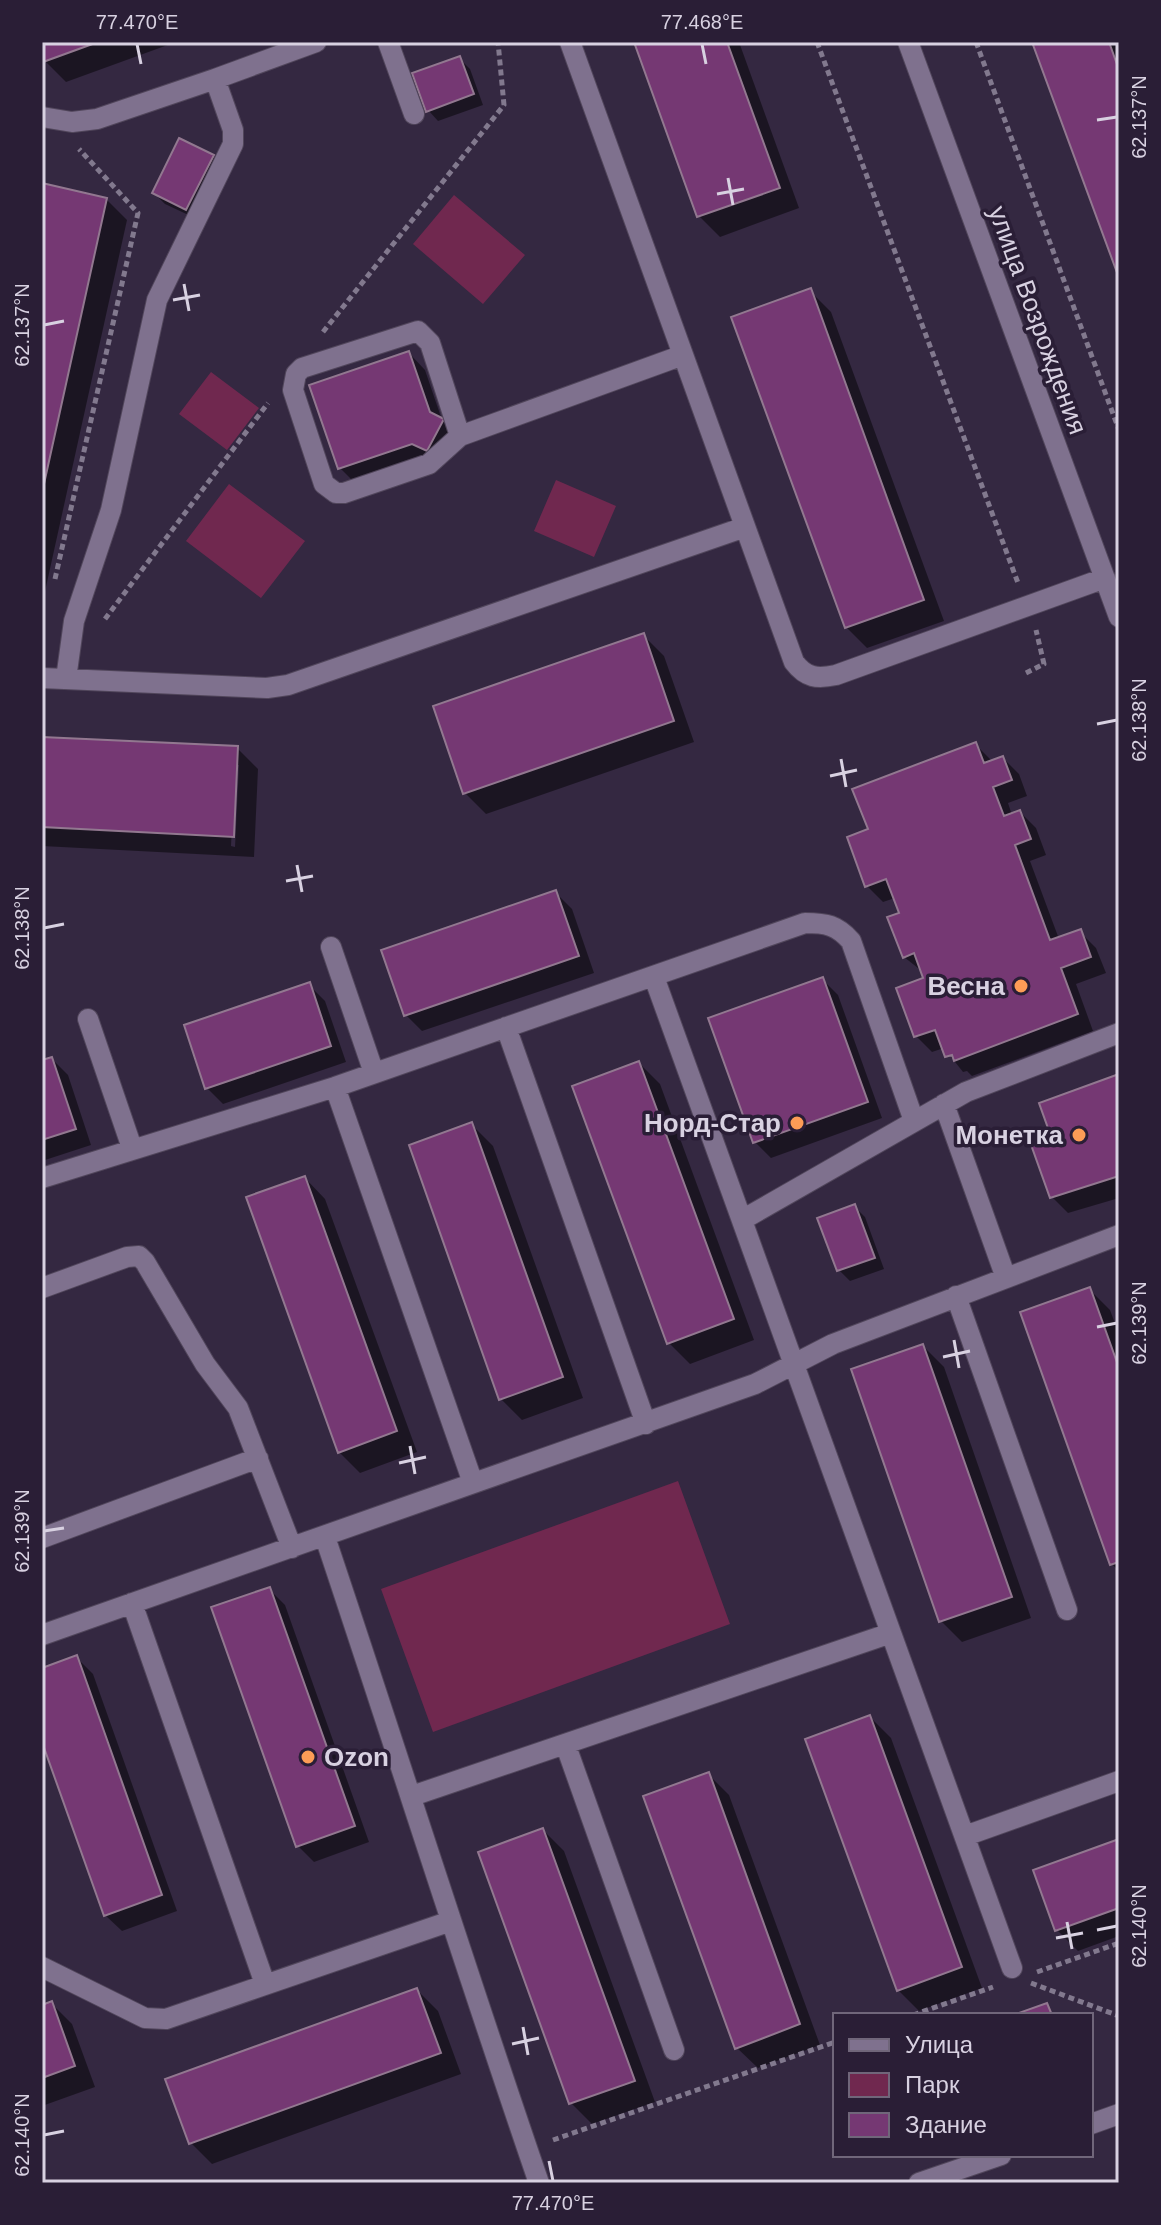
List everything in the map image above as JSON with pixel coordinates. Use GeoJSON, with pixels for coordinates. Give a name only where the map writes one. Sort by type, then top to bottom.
{"type":"FeatureCollection","features":[{"type":"Feature","properties":{"kind":"street"},"geometry":{"type":"LineString","coordinates":[[42,117],[72,122],[97,119],[316,42]]}},
{"type":"Feature","properties":{"kind":"street"},"geometry":{"type":"LineString","coordinates":[[388,42],[414,114]]}},
{"type":"Feature","properties":{"kind":"street"},"geometry":{"type":"LineString","coordinates":[[570,42],[794,662],[803,674],[820,678],[836,675],[1105,578]]}},
{"type":"Feature","properties":{"kind":"street","name":"улица Возрождения"},"geometry":{"type":"LineString","coordinates":[[908,42],[1119,617]]}},
{"type":"Feature","properties":{"kind":"street"},"geometry":{"type":"LineString","coordinates":[[66,679],[74,621],[111,510],[157,300],[233,144],[233,130],[215,79]]}},
{"type":"Feature","properties":{"kind":"street"},"geometry":{"type":"LineString","coordinates":[[460,436],[430,343],[418,331],[302,368],[296,374],[293,390],[324,484],[336,493],[429,464],[460,436],[683,355]]}},
{"type":"Feature","properties":{"kind":"street"},"geometry":{"type":"LineString","coordinates":[[42,678],[267,688],[288,685],[745,527]]}},
{"type":"Feature","properties":{"kind":"street"},"geometry":{"type":"LineString","coordinates":[[42,1178],[335,1087],[805,923],[826,923],[841,929],[851,941],[914,1121]]}},
{"type":"Feature","properties":{"kind":"street"},"geometry":{"type":"LineString","coordinates":[[331,947],[374,1073]]}},
{"type":"Feature","properties":{"kind":"street"},"geometry":{"type":"LineString","coordinates":[[654,977],[1016,1973]]}},
{"type":"Feature","properties":{"kind":"street"},"geometry":{"type":"LineString","coordinates":[[88,1019],[132,1148]]}},
{"type":"Feature","properties":{"kind":"street"},"geometry":{"type":"LineString","coordinates":[[506,1027],[646,1424]]}},
{"type":"Feature","properties":{"kind":"street"},"geometry":{"type":"LineString","coordinates":[[742,1220],[966,1092],[1119,1033]]}},
{"type":"Feature","properties":{"kind":"street"},"geometry":{"type":"LineString","coordinates":[[335,1087],[473,1483]]}},
{"type":"Feature","properties":{"kind":"street"},"geometry":{"type":"LineString","coordinates":[[944,1104],[1006,1278]]}},
{"type":"Feature","properties":{"kind":"street"},"geometry":{"type":"LineString","coordinates":[[42,1635],[755,1384],[833,1344],[1119,1235]]}},
{"type":"Feature","properties":{"kind":"street"},"geometry":{"type":"LineString","coordinates":[[42,1288],[127,1257],[139,1256],[205,1364],[232,1396],[292,1548]]}},
{"type":"Feature","properties":{"kind":"street"},"geometry":{"type":"LineString","coordinates":[[956,1296],[1067,1610]]}},
{"type":"Feature","properties":{"kind":"street"},"geometry":{"type":"LineString","coordinates":[[42,1538],[258,1458]]}},
{"type":"Feature","properties":{"kind":"street"},"geometry":{"type":"LineString","coordinates":[[325,1537],[412,1796],[448,1922],[539,2183]]}},
{"type":"Feature","properties":{"kind":"street"},"geometry":{"type":"LineString","coordinates":[[132,1603],[265,1984]]}},
{"type":"Feature","properties":{"kind":"street"},"geometry":{"type":"LineString","coordinates":[[412,1796],[891,1633]]}},
{"type":"Feature","properties":{"kind":"street"},"geometry":{"type":"LineString","coordinates":[[566,1746],[674,2050]]}},
{"type":"Feature","properties":{"kind":"street"},"geometry":{"type":"LineString","coordinates":[[965,1836],[1119,1781]]}},
{"type":"Feature","properties":{"kind":"street"},"geometry":{"type":"LineString","coordinates":[[42,1967],[145,2018],[166,2019],[448,1922]]}},
{"type":"Feature","properties":{"kind":"street"},"geometry":{"type":"LineString","coordinates":[[1093,2123],[1119,2114]]}},
{"type":"Feature","properties":{"kind":"street"},"geometry":{"type":"LineString","coordinates":[[919,2183],[995,2157]]}},
{"type":"Feature","properties":{"kind":"path"},"geometry":{"type":"LineString","coordinates":[[817,42],[1041,645],[1044,664],[1026,673]]}},
{"type":"Feature","properties":{"kind":"path"},"geometry":{"type":"LineString","coordinates":[[976,42],[1119,430]]}},
{"type":"Feature","properties":{"kind":"path"},"geometry":{"type":"LineString","coordinates":[[53,591],[138,213],[73,143]]}},
{"type":"Feature","properties":{"kind":"path"},"geometry":{"type":"LineString","coordinates":[[1016,1973],[1119,2016]]}},
{"type":"Feature","properties":{"kind":"path"},"geometry":{"type":"LineString","coordinates":[[527,2149],[833,2043]]}},
{"type":"Feature","properties":{"kind":"green space"},"geometry":{"type":"Polygon","coordinates":[[[454,195],[525,255],[483,304],[413,244],[454,195]]]}},
{"type":"Feature","properties":{"kind":"green space"},"geometry":{"type":"Polygon","coordinates":[[[211,372],[259,408],[227,450],[179,414],[211,372]]]}},
{"type":"Feature","properties":{"kind":"green space"},"geometry":{"type":"Polygon","coordinates":[[[556,480],[616,506],[594,557],[534,531],[556,480]]]}},
{"type":"Feature","properties":{"kind":"green space"},"geometry":{"type":"Polygon","coordinates":[[[229,484],[305,541],[261,598],[186,541],[229,484]]]}},
{"type":"Feature","properties":{"kind":"green space"},"geometry":{"type":"Polygon","coordinates":[[[678,1481],[730,1624],[433,1732],[381,1589],[678,1481]]]}},
{"type":"Feature","properties":{"kind":"building"},"geometry":{"type":"Polygon","coordinates":[[[42,42],[98,42],[43,62],[42,42]]]}},
{"type":"Feature","properties":{"kind":"building"},"geometry":{"type":"Polygon","coordinates":[[[634,42],[727,42],[780,188],[697,217],[634,42]]]}},
{"type":"Feature","properties":{"kind":"building"},"geometry":{"type":"Polygon","coordinates":[[[1032,42],[1109,42],[1119,70],[1119,278],[1032,42]]]}},
{"type":"Feature","properties":{"kind":"building"},"geometry":{"type":"Polygon","coordinates":[[[460,56],[474,94],[426,112],[412,73],[460,56]]]}},
{"type":"Feature","properties":{"kind":"building"},"geometry":{"type":"Polygon","coordinates":[[[179,138],[214,155],[186,210],[152,193],[179,138]]]}},
{"type":"Feature","properties":{"kind":"building"},"geometry":{"type":"Polygon","coordinates":[[[42,183],[107,198],[42,493],[42,183]]]}},
{"type":"Feature","properties":{"kind":"building"},"geometry":{"type":"Polygon","coordinates":[[[811,288],[924,600],[845,628],[731,317],[811,288]]]}},
{"type":"Feature","properties":{"kind":"building"},"geometry":{"type":"Polygon","coordinates":[[[409,351],[430,412],[444,419],[427,451],[412,444],[338,469],[309,385],[409,351]]]}},
{"type":"Feature","properties":{"kind":"building"},"geometry":{"type":"Polygon","coordinates":[[[644,633],[674,721],[463,794],[433,706],[644,633]]]}},
{"type":"Feature","properties":{"kind":"building"},"geometry":{"type":"Polygon","coordinates":[[[42,737],[238,746],[234,837],[42,827],[42,737]]]}},
{"type":"Feature","properties":{"kind":"building"},"geometry":{"type":"Polygon","coordinates":[[[976,742],[984,763],[1003,756],[1012,780],[993,787],[1004,816],[1020,810],[1031,839],[1015,845],[1050,940],[1081,929],[1091,957],[1061,968],[1078,1014],[954,1061],[952,1055],[945,1057],[935,1030],[914,1037],[896,988],[923,978],[914,953],[903,958],[887,917],[899,913],[886,879],[865,887],[847,837],[868,829],[852,789],[976,742]]]}},
{"type":"Feature","properties":{"kind":"building"},"geometry":{"type":"Polygon","coordinates":[[[556,890],[579,956],[404,1016],[381,950],[556,890]]]}},
{"type":"Feature","properties":{"kind":"building"},"geometry":{"type":"Polygon","coordinates":[[[823,977],[868,1102],[753,1143],[708,1018],[823,977]]]}},
{"type":"Feature","properties":{"kind":"building"},"geometry":{"type":"Polygon","coordinates":[[[310,982],[331,1046],[205,1089],[184,1025],[310,982]]]}},
{"type":"Feature","properties":{"kind":"building"},"geometry":{"type":"Polygon","coordinates":[[[52,1057],[76,1129],[42,1140],[42,1060],[52,1057]]]}},
{"type":"Feature","properties":{"kind":"building"},"geometry":{"type":"Polygon","coordinates":[[[639,1061],[734,1319],[667,1344],[572,1086],[639,1061]]]}},
{"type":"Feature","properties":{"kind":"building","name":"Монетка"},"geometry":{"type":"Polygon","coordinates":[[[1119,1074],[1119,1176],[1050,1198],[1029,1139],[1049,1131],[1039,1103],[1119,1074]]]}},
{"type":"Feature","properties":{"kind":"building"},"geometry":{"type":"Polygon","coordinates":[[[472,1122],[563,1377],[499,1400],[409,1145],[472,1122]]]}},
{"type":"Feature","properties":{"kind":"building"},"geometry":{"type":"Polygon","coordinates":[[[305,1176],[397,1431],[338,1453],[246,1197],[305,1176]]]}},
{"type":"Feature","properties":{"kind":"building"},"geometry":{"type":"Polygon","coordinates":[[[855,1204],[875,1258],[837,1271],[817,1218],[855,1204]]]}},
{"type":"Feature","properties":{"kind":"building"},"geometry":{"type":"Polygon","coordinates":[[[1090,1287],[1119,1368],[1119,1562],[1110,1565],[1020,1312],[1090,1287]]]}},
{"type":"Feature","properties":{"kind":"building"},"geometry":{"type":"Polygon","coordinates":[[[923,1344],[1012,1597],[939,1622],[851,1369],[923,1344]]]}},
{"type":"Feature","properties":{"kind":"building"},"geometry":{"type":"Polygon","coordinates":[[[270,1587],[355,1826],[296,1847],[211,1607],[270,1587]]]}},
{"type":"Feature","properties":{"kind":"building"},"geometry":{"type":"Polygon","coordinates":[[[77,1655],[162,1895],[104,1916],[42,1742],[42,1668],[77,1655]]]}},
{"type":"Feature","properties":{"kind":"building"},"geometry":{"type":"Polygon","coordinates":[[[870,1715],[962,1967],[897,1991],[805,1739],[870,1715]]]}},
{"type":"Feature","properties":{"kind":"building"},"geometry":{"type":"Polygon","coordinates":[[[709,1772],[800,2024],[735,2049],[643,1796],[709,1772]]]}},
{"type":"Feature","properties":{"kind":"building"},"geometry":{"type":"Polygon","coordinates":[[[543,1828],[635,2081],[569,2104],[478,1852],[543,1828]]]}},
{"type":"Feature","properties":{"kind":"building"},"geometry":{"type":"Polygon","coordinates":[[[1119,1839],[1119,1908],[1055,1931],[1033,1870],[1119,1839]]]}},
{"type":"Feature","properties":{"kind":"building"},"geometry":{"type":"Polygon","coordinates":[[[417,1988],[441,2053],[189,2144],[165,2079],[417,1988]]]}},
{"type":"Feature","properties":{"kind":"building"},"geometry":{"type":"Polygon","coordinates":[[[52,2001],[75,2066],[42,2078],[42,2005],[52,2001]]]}},
{"type":"Feature","properties":{"kind":"building"},"geometry":{"type":"Polygon","coordinates":[[[1047,2003],[1051,2013],[1019,2013],[1047,2003]]]}},
{"type":"Feature","properties":{"kind":"place","name":"Весна"},"geometry":{"type":"Point","coordinates":[1021,986]}},
{"type":"Feature","properties":{"kind":"place","name":"Норд-Стар"},"geometry":{"type":"Point","coordinates":[797,1123]}},
{"type":"Feature","properties":{"kind":"place","name":"Монетка"},"geometry":{"type":"Point","coordinates":[1079,1135]}},
{"type":"Feature","properties":{"kind":"place","name":"Ozon"},"geometry":{"type":"Point","coordinates":[308,1757]}}]}
